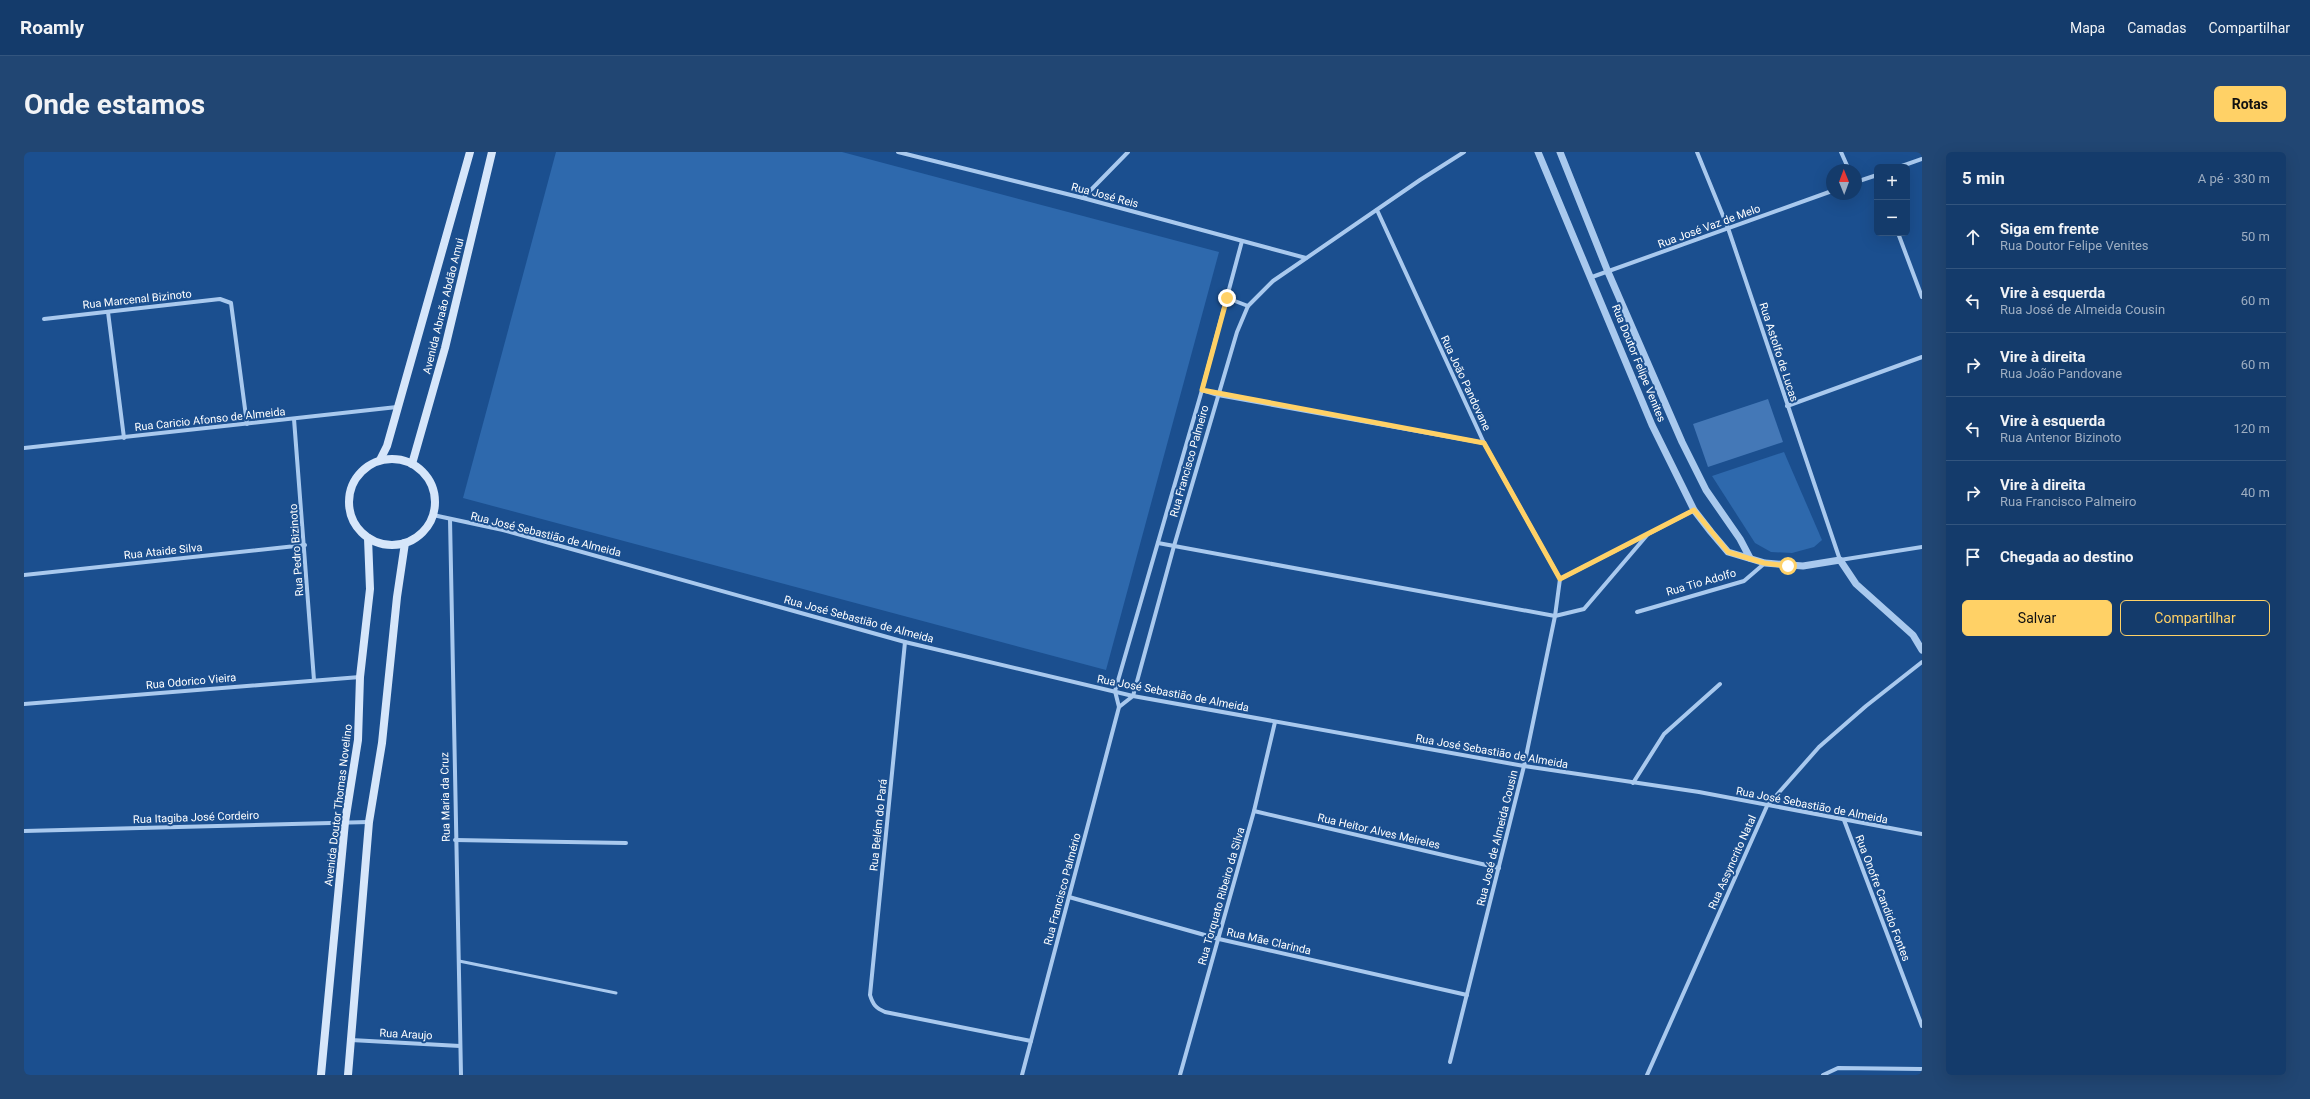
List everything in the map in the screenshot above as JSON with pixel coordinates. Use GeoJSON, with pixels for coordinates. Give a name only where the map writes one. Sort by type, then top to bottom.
{"type":"FeatureCollection","features":[{"type":"Feature","properties":{"kind":"main road","name":"Avenida Abraão Abdão Amui"},"geometry":{"type":"LineString","coordinates":[[380,460],[387,446],[470,152]]}},
{"type":"Feature","properties":{"kind":"main road","name":"Avenida Abraão Abdão Amui"},"geometry":{"type":"LineString","coordinates":[[412,464],[445,348],[492,152]]}},
{"type":"Feature","properties":{"kind":"main road"},"geometry":{"type":"LineString","coordinates":[[380,460],[402,460],[412,464],[422,470],[430,480],[434,491],[435,503],[433,515],[427,528],[417,537],[405,543],[386,544],[368,538],[358,529],[351,516],[349,503],[351,489],[357,477],[367,467],[380,460]]}},
{"type":"Feature","properties":{"kind":"main road","name":"Avenida Doutor Thomas Novelino"},"geometry":{"type":"LineString","coordinates":[[321,1075],[345,822],[358,740],[360,677],[370,589],[368,538]]}},
{"type":"Feature","properties":{"kind":"main road"},"geometry":{"type":"LineString","coordinates":[[348,1075],[369,822],[382,743],[397,597],[405,543]]}},
{"type":"Feature","properties":{"kind":"street","name":"Rua José Reis"},"geometry":{"type":"LineString","coordinates":[[898,152],[1083,198],[1306,258]]}},
{"type":"Feature","properties":{"kind":"street"},"geometry":{"type":"LineString","coordinates":[[1083,198],[1128,152]]}},
{"type":"Feature","properties":{"kind":"street","name":"Rua Francisco Palmeiro"},"geometry":{"type":"LineString","coordinates":[[1133,696],[1174,546],[1218,395],[1237,332],[1248,306],[1273,281],[1464,152]]}},
{"type":"Feature","properties":{"kind":"street","name":"Rua Doutor Felipe Venites"},"geometry":{"type":"LineString","coordinates":[[1538,152],[1592,277],[1652,425],[1694,510],[1728,552],[1764,563],[1803,566],[1840,560]]}},
{"type":"Feature","properties":{"kind":"street","name":"Rua Doutor Felipe Venites"},"geometry":{"type":"LineString","coordinates":[[1560,152],[1608,272],[1685,448],[1706,490],[1740,539],[1750,558]]}},
{"type":"Feature","properties":{"kind":"street","name":"Rua Astolfo de Lucas"},"geometry":{"type":"LineString","coordinates":[[1697,152],[1728,228],[1840,560]]}},
{"type":"Feature","properties":{"kind":"street"},"geometry":{"type":"LineString","coordinates":[[1841,152],[1846,164]]}},
{"type":"Feature","properties":{"kind":"street"},"geometry":{"type":"LineString","coordinates":[[1908,164],[1922,159]]}},
{"type":"Feature","properties":{"kind":"street"},"geometry":{"type":"LineString","coordinates":[[1862,180],[1874,178]]}},
{"type":"Feature","properties":{"kind":"street","name":"Rua José Vaz de Melo"},"geometry":{"type":"LineString","coordinates":[[1592,277],[1826,193]]}},
{"type":"Feature","properties":{"kind":"street","name":"Rua João Pandovane"},"geometry":{"type":"LineString","coordinates":[[1377,210],[1484,443],[1560,579]]}},
{"type":"Feature","properties":{"kind":"street"},"geometry":{"type":"LineString","coordinates":[[1899,236],[1922,297]]}},
{"type":"Feature","properties":{"kind":"street","name":"Rua Francisco Palmeiro"},"geometry":{"type":"LineString","coordinates":[[1115,691],[1202,390],[1242,241]]}},
{"type":"Feature","properties":{"kind":"street"},"geometry":{"type":"LineString","coordinates":[[1227,298],[1248,306]]}},
{"type":"Feature","properties":{"kind":"street","name":"Rua Marcenal Bizinoto"},"geometry":{"type":"LineString","coordinates":[[44,319],[220,299],[231,303],[247,424]]}},
{"type":"Feature","properties":{"kind":"street"},"geometry":{"type":"LineString","coordinates":[[108,312],[124,438]]}},
{"type":"Feature","properties":{"kind":"street"},"geometry":{"type":"LineString","coordinates":[[1787,406],[1922,357]]}},
{"type":"Feature","properties":{"kind":"street"},"geometry":{"type":"LineString","coordinates":[[1202,390],[1218,395],[1484,443]]}},
{"type":"Feature","properties":{"kind":"street","name":"Rua Caricio Afonso de Almeida"},"geometry":{"type":"LineString","coordinates":[[24,448],[398,407]]}},
{"type":"Feature","properties":{"kind":"street","name":"Rua Pedro Bizinoto"},"geometry":{"type":"LineString","coordinates":[[294,419],[305,545],[314,680]]}},
{"type":"Feature","properties":{"kind":"street"},"geometry":{"type":"LineString","coordinates":[[1560,579],[1694,510]]}},
{"type":"Feature","properties":{"kind":"street","name":"Rua José Sebastião de Almeida"},"geometry":{"type":"LineString","coordinates":[[433,515],[503,530],[905,642],[1133,696],[1524,766],[1699,792],[1922,834]]}},
{"type":"Feature","properties":{"kind":"street","name":"Rua Maria da Cruz"},"geometry":{"type":"LineString","coordinates":[[450,519],[460,1075]]}},
{"type":"Feature","properties":{"kind":"street"},"geometry":{"type":"LineString","coordinates":[[1158,543],[1555,616],[1584,609],[1648,534]]}},
{"type":"Feature","properties":{"kind":"street","name":"Rua Ataide Silva"},"geometry":{"type":"LineString","coordinates":[[24,575],[305,545]]}},
{"type":"Feature","properties":{"kind":"street"},"geometry":{"type":"LineString","coordinates":[[1922,547],[1840,560],[1856,584],[1913,635],[1922,650]]}},
{"type":"Feature","properties":{"kind":"street","name":"Rua Tio Adolfo"},"geometry":{"type":"LineString","coordinates":[[1637,612],[1744,581],[1764,563]]}},
{"type":"Feature","properties":{"kind":"street","name":"Rua José de Almeida Cousin"},"geometry":{"type":"LineString","coordinates":[[1450,1062],[1524,766],[1555,616],[1560,579]]}},
{"type":"Feature","properties":{"kind":"street","name":"Rua Belém do Pará"},"geometry":{"type":"LineString","coordinates":[[905,642],[870,995],[876,1008],[885,1012],[1031,1041]]}},
{"type":"Feature","properties":{"kind":"street","name":"Rua Assyncrito Natal"},"geometry":{"type":"LineString","coordinates":[[1647,1075],[1767,806],[1819,747],[1866,706],[1922,662]]}},
{"type":"Feature","properties":{"kind":"street","name":"Rua Odorico Vieira"},"geometry":{"type":"LineString","coordinates":[[24,704],[360,677]]}},
{"type":"Feature","properties":{"kind":"street"},"geometry":{"type":"LineString","coordinates":[[1633,783],[1664,734],[1720,684]]}},
{"type":"Feature","properties":{"kind":"street"},"geometry":{"type":"LineString","coordinates":[[1115,691],[1119,707],[1133,696]]}},
{"type":"Feature","properties":{"kind":"street","name":"Rua Francisco Palmério"},"geometry":{"type":"LineString","coordinates":[[1022,1075],[1119,707]]}},
{"type":"Feature","properties":{"kind":"street","name":"Rua Torquato Ribeiro da Silva"},"geometry":{"type":"LineString","coordinates":[[1180,1075],[1254,811],[1275,722]]}},
{"type":"Feature","properties":{"kind":"street","name":"Rua Heitor Alves Meireles"},"geometry":{"type":"LineString","coordinates":[[1254,811],[1499,868]]}},
{"type":"Feature","properties":{"kind":"street","name":"Rua Onofre Candido Fontes"},"geometry":{"type":"LineString","coordinates":[[1844,820],[1922,1026]]}},
{"type":"Feature","properties":{"kind":"street","name":"Rua Itagiba José Cordeiro"},"geometry":{"type":"LineString","coordinates":[[24,831],[369,822]]}},
{"type":"Feature","properties":{"kind":"street"},"geometry":{"type":"LineString","coordinates":[[455,840],[626,842]]}},
{"type":"Feature","properties":{"kind":"street","name":"Rua Mãe Clarinda"},"geometry":{"type":"LineString","coordinates":[[1069,897],[1219,939],[1467,995]]}},
{"type":"Feature","properties":{"kind":"street","name":"Rua Araujo"},"geometry":{"type":"LineString","coordinates":[[351,1040],[460,1046]]}},
{"type":"Feature","properties":{"kind":"street"},"geometry":{"type":"LineString","coordinates":[[1823,1075],[1838,1068],[1922,1069]]}},
{"type":"Feature","properties":{"kind":"lane"},"geometry":{"type":"LineString","coordinates":[[459,961],[616,993]]}},
{"type":"Feature","properties":{"kind":"shaded area"},"geometry":{"type":"Polygon","coordinates":[[[556,152],[842,152],[1219,252],[1106,670],[463,498],[556,152]]]}},
{"type":"Feature","properties":{"kind":"shaded area"},"geometry":{"type":"Polygon","coordinates":[[[1784,452],[1822,540],[1814,547],[1792,553],[1771,552],[1755,543],[1712,476],[1784,452]]]}},
{"type":"Feature","properties":{"kind":"building"},"geometry":{"type":"Polygon","coordinates":[[[1768,399],[1783,442],[1708,467],[1693,424],[1768,399]]]}},
{"type":"Feature","properties":{"kind":"route"},"geometry":{"type":"LineString","coordinates":[[1227,298],[1202,390],[1218,395],[1484,443],[1560,579],[1694,510],[1710,532],[1728,552],[1764,563],[1788,566]]}}]}
